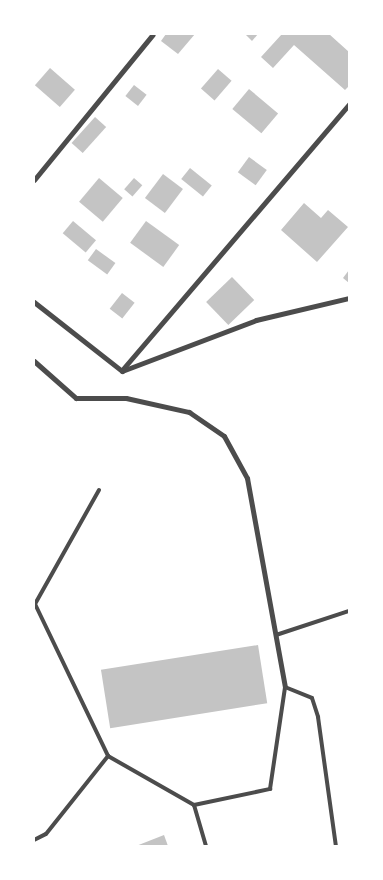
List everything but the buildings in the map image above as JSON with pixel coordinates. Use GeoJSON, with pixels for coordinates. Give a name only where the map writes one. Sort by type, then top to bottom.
{"type":"FeatureCollection","features":[{"type":"Feature","properties":{"kind":"street"},"geometry":{"type":"LineString","coordinates":[[34,180],[153,34]]}},
{"type":"Feature","properties":{"kind":"street"},"geometry":{"type":"LineString","coordinates":[[122,371],[349,104]]}},
{"type":"Feature","properties":{"kind":"street"},"geometry":{"type":"LineString","coordinates":[[122,371],[256,320],[349,298]]}},
{"type":"Feature","properties":{"kind":"street"},"geometry":{"type":"LineString","coordinates":[[34,302],[122,371]]}},
{"type":"Feature","properties":{"kind":"street"},"geometry":{"type":"LineString","coordinates":[[34,361],[76,398],[126,398],[189,412],[224,436],[247,478],[285,687]]}},
{"type":"Feature","properties":{"kind":"lane"},"geometry":{"type":"LineString","coordinates":[[99,490],[35,604],[108,756],[194,805],[270,789],[285,687],[312,698],[318,717],[336,846]]}},
{"type":"Feature","properties":{"kind":"lane"},"geometry":{"type":"LineString","coordinates":[[276,634],[349,612]]}},
{"type":"Feature","properties":{"kind":"lane"},"geometry":{"type":"LineString","coordinates":[[34,840],[46,834],[108,756]]}},
{"type":"Feature","properties":{"kind":"lane"},"geometry":{"type":"LineString","coordinates":[[194,805],[206,846]]}}]}
